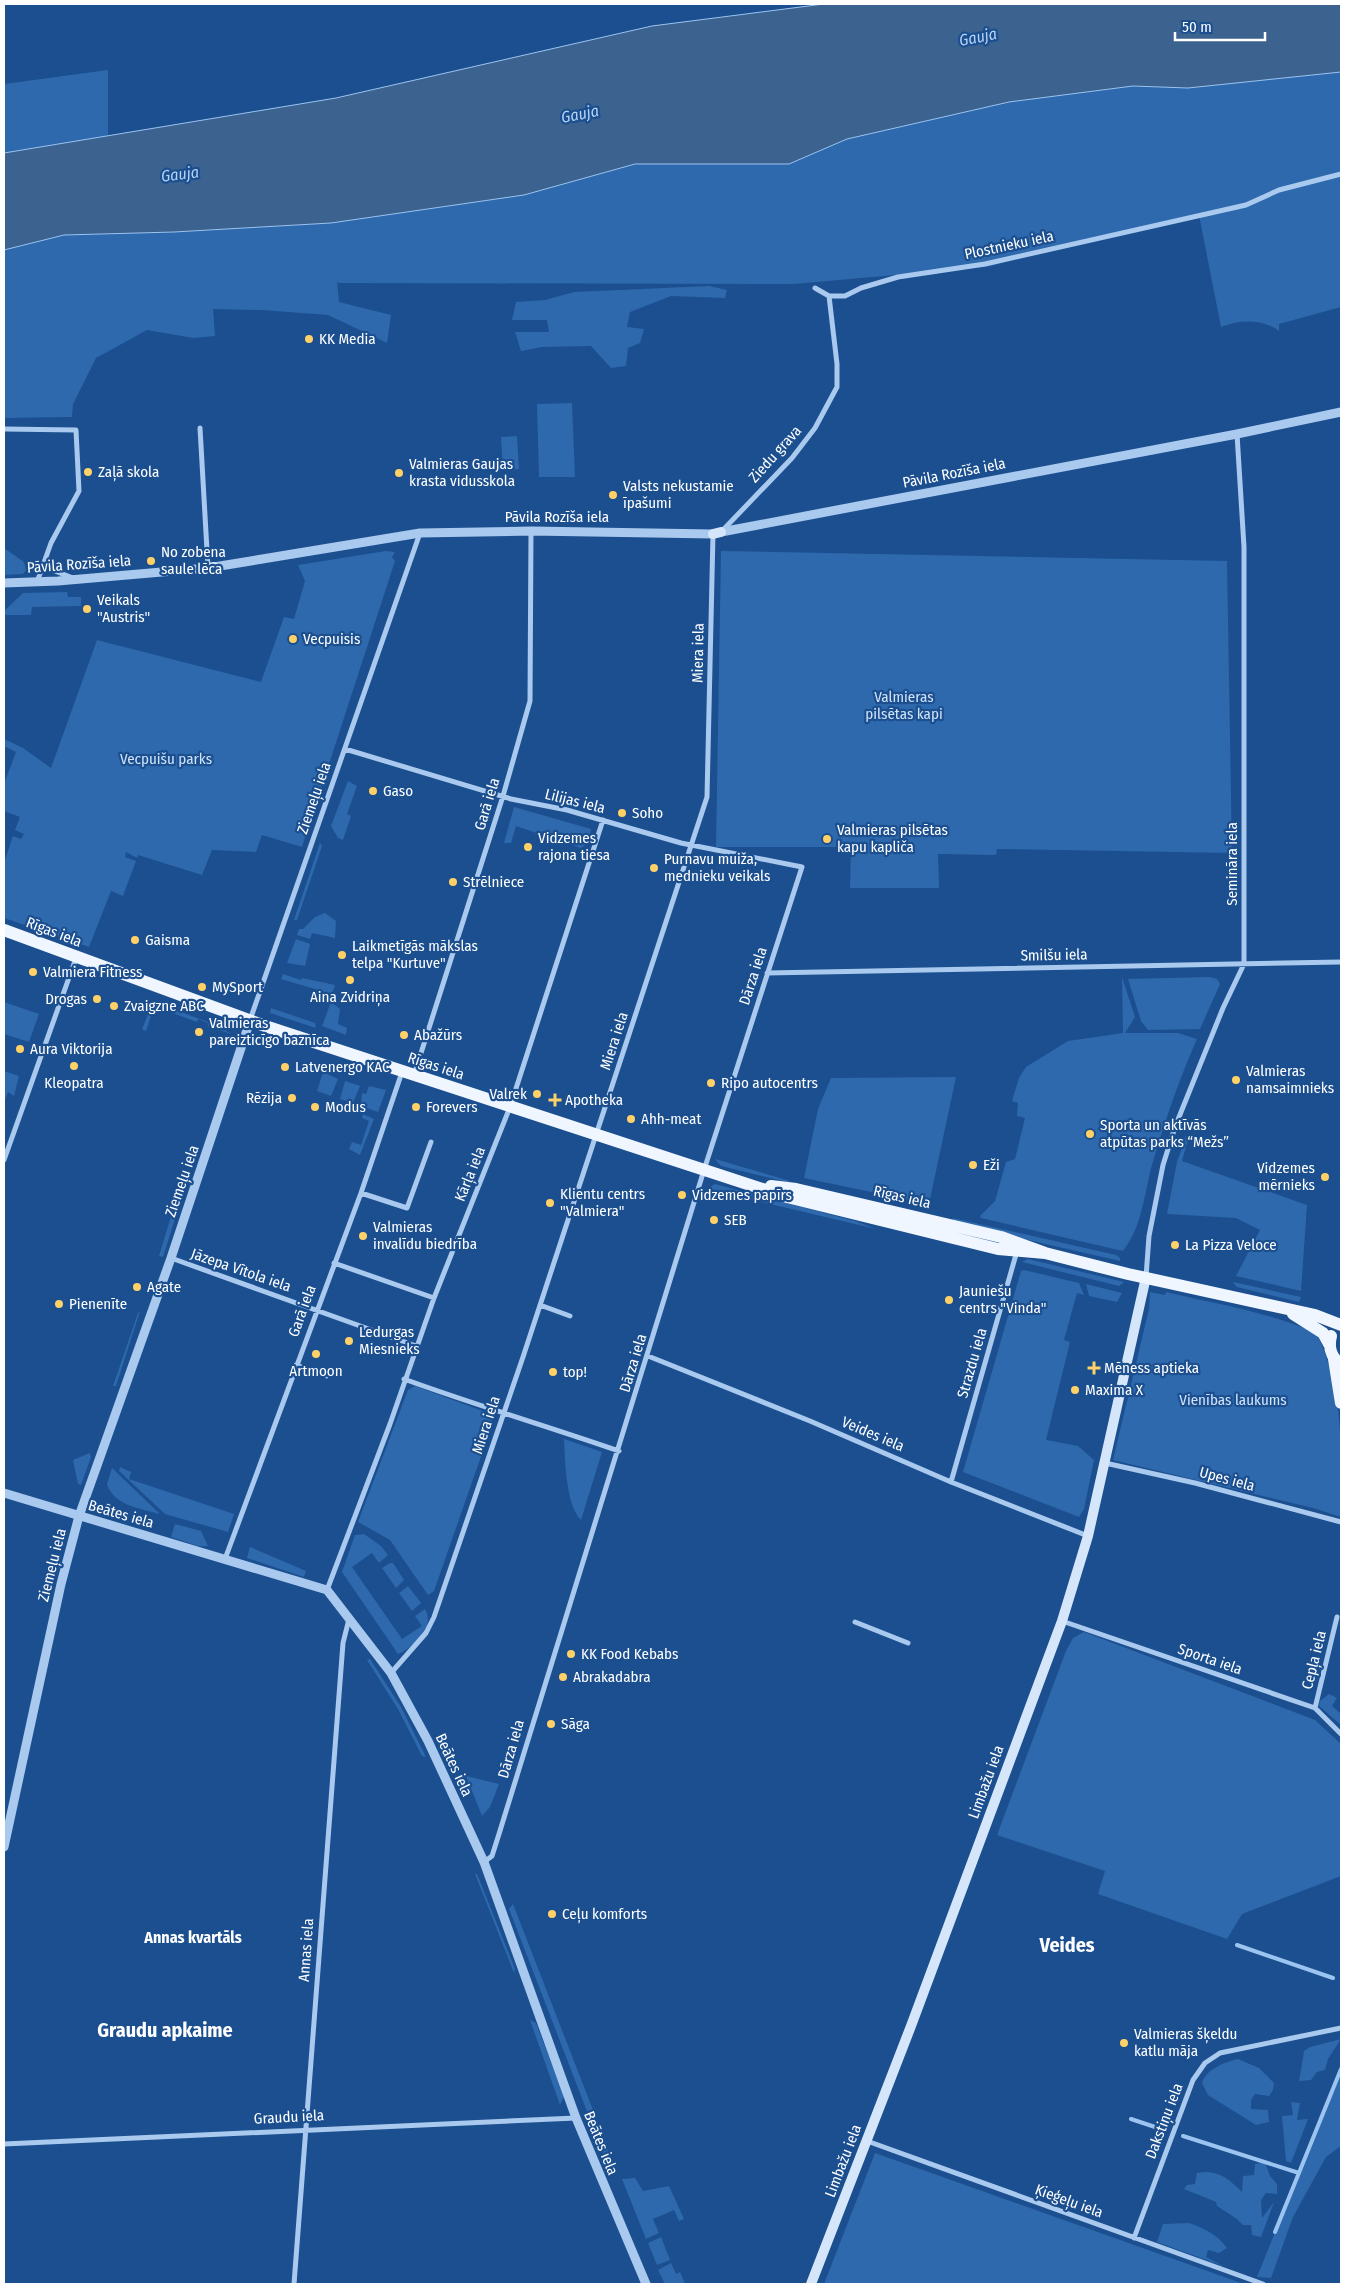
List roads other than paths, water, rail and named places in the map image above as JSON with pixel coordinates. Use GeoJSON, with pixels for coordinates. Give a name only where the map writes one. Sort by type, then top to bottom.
{"type":"FeatureCollection","features":[{"type":"Feature","properties":{"kind":"main road","name":"Rīgas iela"},"geometry":{"type":"LineString","coordinates":[[4,930],[250,1021],[596,1136],[842,1212],[998,1248],[1045,1254],[1286,1310],[1315,1315],[1341,1325]]}},
{"type":"Feature","properties":{"kind":"main road","name":"Rīgas iela"},"geometry":{"type":"LineString","coordinates":[[748,1184],[792,1188],[1001,1237],[1045,1254]]}},
{"type":"Feature","properties":{"kind":"main road","name":"Limbažu iela"},"geometry":{"type":"LineString","coordinates":[[811,2284],[911,2026],[1062,1621],[1088,1536],[1146,1277]]}},
{"type":"Feature","properties":{"kind":"main road","name":"Rīgas iela"},"geometry":{"type":"LineString","coordinates":[[1286,1310],[1323,1333],[1329,1344]]}},
{"type":"Feature","properties":{"kind":"main road"},"geometry":{"type":"LineString","coordinates":[[1341,1325],[1334,1331],[1329,1344],[1338,1362],[1341,1403]]}},
{"type":"Feature","properties":{"kind":"street","name":"Plostnieku iela"},"geometry":{"type":"LineString","coordinates":[[829,296],[845,296],[861,288],[898,277],[985,264],[1246,205],[1279,190],[1341,174]]}},
{"type":"Feature","properties":{"kind":"street"},"geometry":{"type":"LineString","coordinates":[[815,288],[829,296]]}},
{"type":"Feature","properties":{"kind":"street","name":"Ziedu grava"},"geometry":{"type":"LineString","coordinates":[[717,533],[792,458],[815,428],[837,387],[837,364],[829,296]]}},
{"type":"Feature","properties":{"kind":"street","name":"Pāvila Rozīša iela"},"geometry":{"type":"LineString","coordinates":[[4,583],[81,580],[211,567],[420,533],[531,531],[717,533],[1237,434],[1341,412]]}},
{"type":"Feature","properties":{"kind":"street"},"geometry":{"type":"LineString","coordinates":[[200,428],[211,567]]}},
{"type":"Feature","properties":{"kind":"street"},"geometry":{"type":"LineString","coordinates":[[4,429],[76,430],[79,491],[51,543],[37,582]]}},
{"type":"Feature","properties":{"kind":"street","name":"Semināra iela"},"geometry":{"type":"LineString","coordinates":[[1146,1277],[1149,1236],[1163,1165],[1176,1127],[1224,1008],[1244,964],[1244,547],[1237,434]]}},
{"type":"Feature","properties":{"kind":"street","name":"Garā iela"},"geometry":{"type":"LineString","coordinates":[[225,1559],[316,1309],[408,1074],[504,796],[530,701],[531,531]]}},
{"type":"Feature","properties":{"kind":"street","name":"Ziemeļu iela"},"geometry":{"type":"LineString","coordinates":[[4,1847],[61,1584],[79,1516],[420,533]]}},
{"type":"Feature","properties":{"kind":"street","name":"Miera iela"},"geometry":{"type":"LineString","coordinates":[[391,1673],[426,1633],[434,1617],[540,1305],[707,796],[717,533]]}},
{"type":"Feature","properties":{"kind":"street"},"geometry":{"type":"LineString","coordinates":[[42,566],[81,580]]}},
{"type":"Feature","properties":{"kind":"street","name":"Lilijas iela"},"geometry":{"type":"LineString","coordinates":[[346,747],[504,796],[604,820],[692,846],[802,867]]}},
{"type":"Feature","properties":{"kind":"street","name":"Kārļa iela"},"geometry":{"type":"LineString","coordinates":[[327,1590],[390,1424],[404,1379],[434,1298],[510,1108],[604,820]]}},
{"type":"Feature","properties":{"kind":"street","name":"Dārza iela"},"geometry":{"type":"LineString","coordinates":[[484,1862],[492,1856],[500,1834],[530,1728],[619,1451],[704,1170],[802,867]]}},
{"type":"Feature","properties":{"kind":"street"},"geometry":{"type":"LineString","coordinates":[[4,1160],[76,958]]}},
{"type":"Feature","properties":{"kind":"street","name":"Smilšu iela"},"geometry":{"type":"LineString","coordinates":[[767,973],[1341,962]]}},
{"type":"Feature","properties":{"kind":"street"},"geometry":{"type":"LineString","coordinates":[[361,1192],[407,1208],[431,1142]]}},
{"type":"Feature","properties":{"kind":"street","name":"Strazdu iela"},"geometry":{"type":"LineString","coordinates":[[951,1482],[1017,1250]]}},
{"type":"Feature","properties":{"kind":"street","name":"Jāzepa Vītola iela"},"geometry":{"type":"LineString","coordinates":[[170,1258],[416,1346]]}},
{"type":"Feature","properties":{"kind":"street"},"geometry":{"type":"LineString","coordinates":[[334,1263],[434,1298]]}},
{"type":"Feature","properties":{"kind":"street"},"geometry":{"type":"LineString","coordinates":[[540,1305],[570,1316]]}},
{"type":"Feature","properties":{"kind":"street","name":"Veides iela"},"geometry":{"type":"LineString","coordinates":[[648,1356],[810,1421],[951,1482],[1088,1536]]}},
{"type":"Feature","properties":{"kind":"street"},"geometry":{"type":"LineString","coordinates":[[296,1365],[327,1376]]}},
{"type":"Feature","properties":{"kind":"street"},"geometry":{"type":"LineString","coordinates":[[404,1379],[502,1414],[559,1430],[619,1451]]}},
{"type":"Feature","properties":{"kind":"street","name":"Upes iela"},"geometry":{"type":"LineString","coordinates":[[1105,1463],[1195,1483],[1341,1522]]}},
{"type":"Feature","properties":{"kind":"street","name":"Beātes iela"},"geometry":{"type":"LineString","coordinates":[[4,1493],[327,1590],[391,1673],[428,1741],[484,1862],[576,2118],[646,2284]]}},
{"type":"Feature","properties":{"kind":"street","name":"Cepļa iela"},"geometry":{"type":"LineString","coordinates":[[1315,1708],[1337,1617]]}},
{"type":"Feature","properties":{"kind":"street","name":"Annas iela"},"geometry":{"type":"LineString","coordinates":[[294,2284],[342,1652],[349,1618]]}},
{"type":"Feature","properties":{"kind":"street","name":"Sporta iela"},"geometry":{"type":"LineString","coordinates":[[1062,1621],[1315,1708],[1341,1734]]}},
{"type":"Feature","properties":{"kind":"street"},"geometry":{"type":"LineString","coordinates":[[855,1622],[908,1644]]}},
{"type":"Feature","properties":{"kind":"street","name":"Dakstiņu iela"},"geometry":{"type":"LineString","coordinates":[[1134,2238],[1193,2080],[1205,2063],[1220,2053],[1341,2028]]}},
{"type":"Feature","properties":{"kind":"street","name":"Graudu iela"},"geometry":{"type":"LineString","coordinates":[[4,2144],[576,2118]]}},
{"type":"Feature","properties":{"kind":"street","name":"Ķieģeļu iela"},"geometry":{"type":"LineString","coordinates":[[867,2140],[1263,2284]]}},
{"type":"Feature","properties":{"kind":"water","name":"Gauja"},"geometry":{"type":"Polygon","coordinates":[[[824,4],[1341,4],[1341,72],[1188,88],[1133,86],[1009,102],[847,139],[789,164],[635,164],[524,195],[331,223],[174,232],[64,235],[4,250],[4,153],[336,98],[652,26],[824,4]]]}},
{"type":"Feature","properties":{"kind":"waterway"},"geometry":{"type":"LineString","coordinates":[[1237,1945],[1333,1978]]}},
{"type":"Feature","properties":{"kind":"waterway"},"geometry":{"type":"LineString","coordinates":[[1275,2232],[1341,2069]]}},
{"type":"Feature","properties":{"kind":"waterway"},"geometry":{"type":"LineString","coordinates":[[1131,2119],[1164,2130]]}},
{"type":"Feature","properties":{"kind":"waterway"},"geometry":{"type":"LineString","coordinates":[[1183,2136],[1299,2173]]}},
{"type":"Feature","properties":{"kind":"place","name":"KK Media"},"geometry":{"type":"Point","coordinates":[309,339]}},
{"type":"Feature","properties":{"kind":"place","name":"Zaļā skola"},"geometry":{"type":"Point","coordinates":[88,472]}},
{"type":"Feature","properties":{"kind":"place","name":"Valmieras Gaujas krasta vidusskola"},"geometry":{"type":"Point","coordinates":[399,473]}},
{"type":"Feature","properties":{"kind":"place","name":"Valsts nekustamie īpašumi"},"geometry":{"type":"Point","coordinates":[613,495]}},
{"type":"Feature","properties":{"kind":"place","name":"No zobena saule lēca"},"geometry":{"type":"Point","coordinates":[151,561]}},
{"type":"Feature","properties":{"kind":"place","name":"Veikals \"Austris\""},"geometry":{"type":"Point","coordinates":[87,609]}},
{"type":"Feature","properties":{"kind":"place","name":"Vecpuisis"},"geometry":{"type":"Point","coordinates":[293,639]}},
{"type":"Feature","properties":{"kind":"place","name":"Gaso"},"geometry":{"type":"Point","coordinates":[373,791]}},
{"type":"Feature","properties":{"kind":"place","name":"Soho"},"geometry":{"type":"Point","coordinates":[622,813]}},
{"type":"Feature","properties":{"kind":"place","name":"Valmieras pilsētas kapu kapliča"},"geometry":{"type":"Point","coordinates":[827,839]}},
{"type":"Feature","properties":{"kind":"place","name":"Vidzemes rajona tiesa"},"geometry":{"type":"Point","coordinates":[528,847]}},
{"type":"Feature","properties":{"kind":"place","name":"Purnavu muiža, mednieku veikals"},"geometry":{"type":"Point","coordinates":[654,868]}},
{"type":"Feature","properties":{"kind":"place","name":"Strēlniece"},"geometry":{"type":"Point","coordinates":[453,882]}},
{"type":"Feature","properties":{"kind":"place","name":"Gaisma"},"geometry":{"type":"Point","coordinates":[135,940]}},
{"type":"Feature","properties":{"kind":"place","name":"Laikmetīgās mākslas telpa \"Kurtuve\""},"geometry":{"type":"Point","coordinates":[342,955]}},
{"type":"Feature","properties":{"kind":"place","name":"Valmiera Fitness"},"geometry":{"type":"Point","coordinates":[33,972]}},
{"type":"Feature","properties":{"kind":"place","name":"Aina Zvidriņa"},"geometry":{"type":"Point","coordinates":[350,980]}},
{"type":"Feature","properties":{"kind":"place","name":"MySport"},"geometry":{"type":"Point","coordinates":[202,987]}},
{"type":"Feature","properties":{"kind":"place","name":"Drogas"},"geometry":{"type":"Point","coordinates":[97,999]}},
{"type":"Feature","properties":{"kind":"place","name":"Zvaigzne ABC"},"geometry":{"type":"Point","coordinates":[114,1006]}},
{"type":"Feature","properties":{"kind":"place","name":"Valmieras pareizticīgo baznīca"},"geometry":{"type":"Point","coordinates":[199,1032]}},
{"type":"Feature","properties":{"kind":"place","name":"Abažūrs"},"geometry":{"type":"Point","coordinates":[404,1035]}},
{"type":"Feature","properties":{"kind":"place","name":"Aura Viktorija"},"geometry":{"type":"Point","coordinates":[20,1049]}},
{"type":"Feature","properties":{"kind":"place","name":"Kleopatra"},"geometry":{"type":"Point","coordinates":[74,1066]}},
{"type":"Feature","properties":{"kind":"place","name":"Latvenergo KAC"},"geometry":{"type":"Point","coordinates":[285,1067]}},
{"type":"Feature","properties":{"kind":"place","name":"Valmieras namsaimnieks"},"geometry":{"type":"Point","coordinates":[1236,1080]}},
{"type":"Feature","properties":{"kind":"place","name":"Ripo autocentrs"},"geometry":{"type":"Point","coordinates":[711,1083]}},
{"type":"Feature","properties":{"kind":"place","name":"Valrek"},"geometry":{"type":"Point","coordinates":[537,1094]}},
{"type":"Feature","properties":{"kind":"place","name":"Rēzija"},"geometry":{"type":"Point","coordinates":[292,1098]}},
{"type":"Feature","properties":{"kind":"place","name":"Apotheka"},"geometry":{"type":"Point","coordinates":[555,1100]}},
{"type":"Feature","properties":{"kind":"place","name":"Modus"},"geometry":{"type":"Point","coordinates":[315,1107]}},
{"type":"Feature","properties":{"kind":"place","name":"Forevers"},"geometry":{"type":"Point","coordinates":[416,1107]}},
{"type":"Feature","properties":{"kind":"place","name":"Ahh-meat"},"geometry":{"type":"Point","coordinates":[631,1119]}},
{"type":"Feature","properties":{"kind":"place","name":"Sporta un aktīvās atpūtas parks “Mežs”"},"geometry":{"type":"Point","coordinates":[1090,1134]}},
{"type":"Feature","properties":{"kind":"place","name":"Eži"},"geometry":{"type":"Point","coordinates":[973,1165]}},
{"type":"Feature","properties":{"kind":"place","name":"Vidzemes mērnieks"},"geometry":{"type":"Point","coordinates":[1325,1177]}},
{"type":"Feature","properties":{"kind":"place","name":"Vidzemes papīrs"},"geometry":{"type":"Point","coordinates":[682,1195]}},
{"type":"Feature","properties":{"kind":"place","name":"Klientu centrs \"Valmiera\""},"geometry":{"type":"Point","coordinates":[550,1203]}},
{"type":"Feature","properties":{"kind":"place","name":"SEB"},"geometry":{"type":"Point","coordinates":[714,1220]}},
{"type":"Feature","properties":{"kind":"place","name":"Valmieras invalīdu biedrība"},"geometry":{"type":"Point","coordinates":[363,1236]}},
{"type":"Feature","properties":{"kind":"place","name":"La Pizza Veloce"},"geometry":{"type":"Point","coordinates":[1175,1245]}},
{"type":"Feature","properties":{"kind":"place","name":"Agate"},"geometry":{"type":"Point","coordinates":[137,1287]}},
{"type":"Feature","properties":{"kind":"place","name":"Jauniešu centrs \"Vinda\""},"geometry":{"type":"Point","coordinates":[949,1300]}},
{"type":"Feature","properties":{"kind":"place","name":"Pienenīte"},"geometry":{"type":"Point","coordinates":[59,1304]}},
{"type":"Feature","properties":{"kind":"place","name":"Ledurgas Miesnieks"},"geometry":{"type":"Point","coordinates":[349,1341]}},
{"type":"Feature","properties":{"kind":"place","name":"Artmoon"},"geometry":{"type":"Point","coordinates":[316,1354]}},
{"type":"Feature","properties":{"kind":"place","name":"Mēness aptieka"},"geometry":{"type":"Point","coordinates":[1094,1368]}},
{"type":"Feature","properties":{"kind":"place","name":"top!"},"geometry":{"type":"Point","coordinates":[553,1372]}},
{"type":"Feature","properties":{"kind":"place","name":"Maxima X"},"geometry":{"type":"Point","coordinates":[1075,1390]}},
{"type":"Feature","properties":{"kind":"place","name":"KK Food Kebabs"},"geometry":{"type":"Point","coordinates":[571,1654]}},
{"type":"Feature","properties":{"kind":"place","name":"Abrakadabra"},"geometry":{"type":"Point","coordinates":[563,1677]}},
{"type":"Feature","properties":{"kind":"place","name":"Sāga"},"geometry":{"type":"Point","coordinates":[551,1724]}},
{"type":"Feature","properties":{"kind":"place","name":"Ceļu komforts"},"geometry":{"type":"Point","coordinates":[552,1914]}},
{"type":"Feature","properties":{"kind":"place","name":"Valmieras šķeldu katlu māja"},"geometry":{"type":"Point","coordinates":[1124,2043]}},
{"type":"Feature","properties":{"kind":"district","name":"Annas kvartāls"},"geometry":{"type":"Point","coordinates":[193,1937]}},
{"type":"Feature","properties":{"kind":"district","name":"Veides"},"geometry":{"type":"Point","coordinates":[1067,1945]}},
{"type":"Feature","properties":{"kind":"district","name":"Graudu apkaime"},"geometry":{"type":"Point","coordinates":[165,2030]}},
{"type":"Feature","properties":{"kind":"park label","name":"Valmieras pilsētas kapi"},"geometry":{"type":"Point","coordinates":[904,706]}},
{"type":"Feature","properties":{"kind":"park label","name":"Vecpuišu parks"},"geometry":{"type":"Point","coordinates":[166,759]}},
{"type":"Feature","properties":{"kind":"park label","name":"Vienības laukums"},"geometry":{"type":"Point","coordinates":[1233,1400]}}]}
